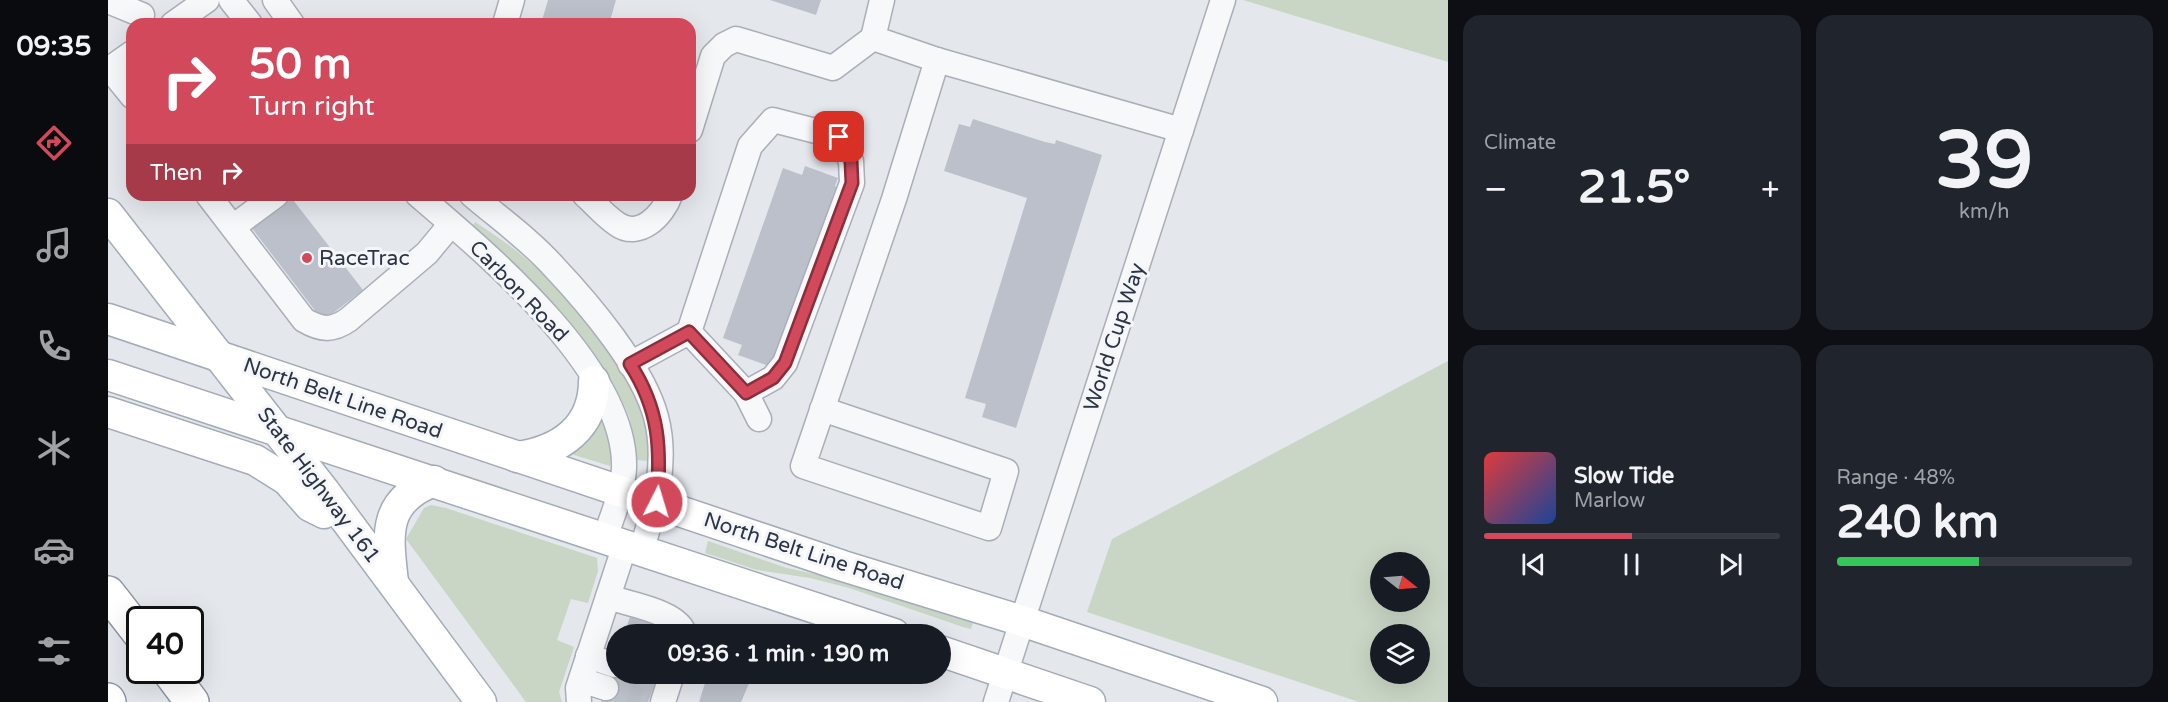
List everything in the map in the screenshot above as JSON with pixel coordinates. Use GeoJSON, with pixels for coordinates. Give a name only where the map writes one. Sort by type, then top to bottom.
{"type":"FeatureCollection","features":[{"type":"Feature","properties":{"kind":"highway"},"geometry":{"type":"LineString","coordinates":[[108,592],[126,616]]}},
{"type":"Feature","properties":{"kind":"highway"},"geometry":{"type":"LineString","coordinates":[[178,684],[192,702]]}},
{"type":"Feature","properties":{"kind":"main road","name":"State Highway 161"},"geometry":{"type":"LineString","coordinates":[[108,213],[276,428],[481,702]]}},
{"type":"Feature","properties":{"kind":"main road","name":"North Belt Line Road"},"geometry":{"type":"LineString","coordinates":[[108,319],[843,566],[1022,621],[1262,702]]}},
{"type":"Feature","properties":{"kind":"main road"},"geometry":{"type":"LineString","coordinates":[[108,375],[276,428],[864,624]]}},
{"type":"Feature","properties":{"kind":"main road"},"geometry":{"type":"LineString","coordinates":[[517,457],[541,454],[565,440],[580,425],[589,410],[594,397],[594,381]]}},
{"type":"Feature","properties":{"kind":"main road"},"geometry":{"type":"LineString","coordinates":[[111,413],[255,460],[287,480],[310,506],[351,527]]}},
{"type":"Feature","properties":{"kind":"main road"},"geometry":{"type":"LineString","coordinates":[[393,582],[388,536],[394,515],[413,492],[434,481]]}},
{"type":"Feature","properties":{"kind":"main road"},"geometry":{"type":"LineString","coordinates":[[951,655],[1090,702]]}},
{"type":"Feature","properties":{"kind":"street"},"geometry":{"type":"LineString","coordinates":[[182,18],[207,0]]}},
{"type":"Feature","properties":{"kind":"street"},"geometry":{"type":"LineString","coordinates":[[231,0],[245,18]]}},
{"type":"Feature","properties":{"kind":"street"},"geometry":{"type":"LineString","coordinates":[[275,0],[288,18]]}},
{"type":"Feature","properties":{"kind":"street"},"geometry":{"type":"LineString","coordinates":[[506,18],[512,0]]}},
{"type":"Feature","properties":{"kind":"street"},"geometry":{"type":"LineString","coordinates":[[696,111],[713,56],[724,45],[736,39],[833,69],[873,38],[882,0]]}},
{"type":"Feature","properties":{"kind":"street"},"geometry":{"type":"LineString","coordinates":[[108,1],[140,7]]}},
{"type":"Feature","properties":{"kind":"street"},"geometry":{"type":"LineString","coordinates":[[108,17],[140,7]]}},
{"type":"Feature","properties":{"kind":"street","name":"World Cup Way"},"geometry":{"type":"LineString","coordinates":[[996,702],[1220,7]]}},
{"type":"Feature","properties":{"kind":"street"},"geometry":{"type":"LineString","coordinates":[[873,38],[937,60],[1181,129]]}},
{"type":"Feature","properties":{"kind":"street"},"geometry":{"type":"LineString","coordinates":[[126,58],[108,71],[115,75],[126,89]]}},
{"type":"Feature","properties":{"kind":"street"},"geometry":{"type":"LineString","coordinates":[[822,409],[1006,471],[989,528],[803,466],[822,409],[894,199],[937,60]]}},
{"type":"Feature","properties":{"kind":"street"},"geometry":{"type":"LineString","coordinates":[[630,364],[689,332],[750,146],[773,120],[839,137],[851,161],[852,183],[785,363],[773,378],[746,393]]}},
{"type":"Feature","properties":{"kind":"street"},"geometry":{"type":"LineString","coordinates":[[213,201],[304,320],[328,329],[336,328],[348,320],[427,253],[451,224]]}},
{"type":"Feature","properties":{"kind":"street"},"geometry":{"type":"LineString","coordinates":[[233,227],[268,201]]}},
{"type":"Feature","properties":{"kind":"street","name":"Carbon Road"},"geometry":{"type":"LineString","coordinates":[[425,201],[535,302],[572,345],[613,412],[618,427],[624,468],[620,490],[624,545]]}},
{"type":"Feature","properties":{"kind":"street","name":"Carbon Road"},"geometry":{"type":"LineString","coordinates":[[479,201],[554,266],[612,338],[641,381],[656,418],[660,462],[657,502],[624,545]]}},
{"type":"Feature","properties":{"kind":"street"},"geometry":{"type":"LineString","coordinates":[[592,201],[618,225],[633,229],[650,223],[665,209],[668,201]]}},
{"type":"Feature","properties":{"kind":"street"},"geometry":{"type":"LineString","coordinates":[[689,332],[746,393],[759,419]]}},
{"type":"Feature","properties":{"kind":"street"},"geometry":{"type":"LineString","coordinates":[[607,624],[608,597],[624,545]]}},
{"type":"Feature","properties":{"kind":"street"},"geometry":{"type":"LineString","coordinates":[[608,597],[672,617],[679,624]]}},
{"type":"Feature","properties":{"kind":"street"},"geometry":{"type":"LineString","coordinates":[[606,636],[588,656],[580,691],[606,688]]}},
{"type":"Feature","properties":{"kind":"street"},"geometry":{"type":"LineString","coordinates":[[588,656],[606,662]]}},
{"type":"Feature","properties":{"kind":"green space"},"geometry":{"type":"Polygon","coordinates":[[[1243,0],[1448,0],[1448,62],[1243,0]]]}},
{"type":"Feature","properties":{"kind":"green space"},"geometry":{"type":"Polygon","coordinates":[[[475,222],[526,258],[549,279],[571,301],[609,350],[625,376],[644,417],[650,439],[647,461],[637,460],[628,413],[595,355],[558,309],[472,227],[475,222]]]}},
{"type":"Feature","properties":{"kind":"green space"},"geometry":{"type":"Polygon","coordinates":[[[1448,361],[1448,702],[1359,702],[1087,612],[1112,539],[1448,361]]]}},
{"type":"Feature","properties":{"kind":"green space"},"geometry":{"type":"Polygon","coordinates":[[[603,413],[612,453],[610,466],[571,454],[585,440],[603,413]]]}},
{"type":"Feature","properties":{"kind":"green space"},"geometry":{"type":"Polygon","coordinates":[[[431,505],[597,558],[598,571],[588,603],[571,599],[557,640],[574,647],[559,692],[562,702],[526,702],[406,539],[424,508],[431,505]]]}},
{"type":"Feature","properties":{"kind":"green space"},"geometry":{"type":"Polygon","coordinates":[[[708,541],[787,568],[866,585],[974,620],[971,629],[849,588],[810,578],[757,570],[705,553],[708,541]]]}},
{"type":"Feature","properties":{"kind":"building"},"geometry":{"type":"Polygon","coordinates":[[[548,0],[616,0],[611,18],[543,18],[548,0]]]}},
{"type":"Feature","properties":{"kind":"building"},"geometry":{"type":"Polygon","coordinates":[[[770,0],[821,0],[816,15],[770,0]]]}},
{"type":"Feature","properties":{"kind":"building"},"geometry":{"type":"Polygon","coordinates":[[[973,119],[1045,142],[1055,144],[1056,140],[1102,155],[1016,428],[982,417],[986,404],[965,398],[1027,198],[944,171],[959,124],[970,127],[973,119]]]}},
{"type":"Feature","properties":{"kind":"building"},"geometry":{"type":"Polygon","coordinates":[[[805,166],[838,178],[835,186],[840,190],[777,369],[738,355],[742,345],[723,338],[783,168],[802,175],[805,166]]]}},
{"type":"Feature","properties":{"kind":"building","name":"RaceTrac"},"geometry":{"type":"Polygon","coordinates":[[[284,201],[294,201],[363,290],[323,321],[251,227],[284,201]]]}},
{"type":"Feature","properties":{"kind":"building"},"geometry":{"type":"Polygon","coordinates":[[[630,617],[651,624],[628,624],[630,617]]]}},
{"type":"Feature","properties":{"kind":"building"},"geometry":{"type":"Polygon","coordinates":[[[607,684],[654,684],[648,702],[601,702],[607,684]]]}},
{"type":"Feature","properties":{"kind":"building"},"geometry":{"type":"Polygon","coordinates":[[[705,684],[749,684],[741,702],[699,702],[705,684]]]}},
{"type":"Feature","properties":{"kind":"tunnel"},"geometry":{"type":"LineString","coordinates":[[606,688],[646,702]]}},
{"type":"Feature","properties":{"kind":"place","name":"RaceTrac"},"geometry":{"type":"Point","coordinates":[307,258]}},
{"type":"Feature","properties":{"kind":"route"},"geometry":{"type":"LineString","coordinates":[[657,502],[660,462],[656,418],[641,381],[630,364],[689,332],[746,393],[773,378],[785,363],[852,183],[851,161],[839,137]]}}]}
